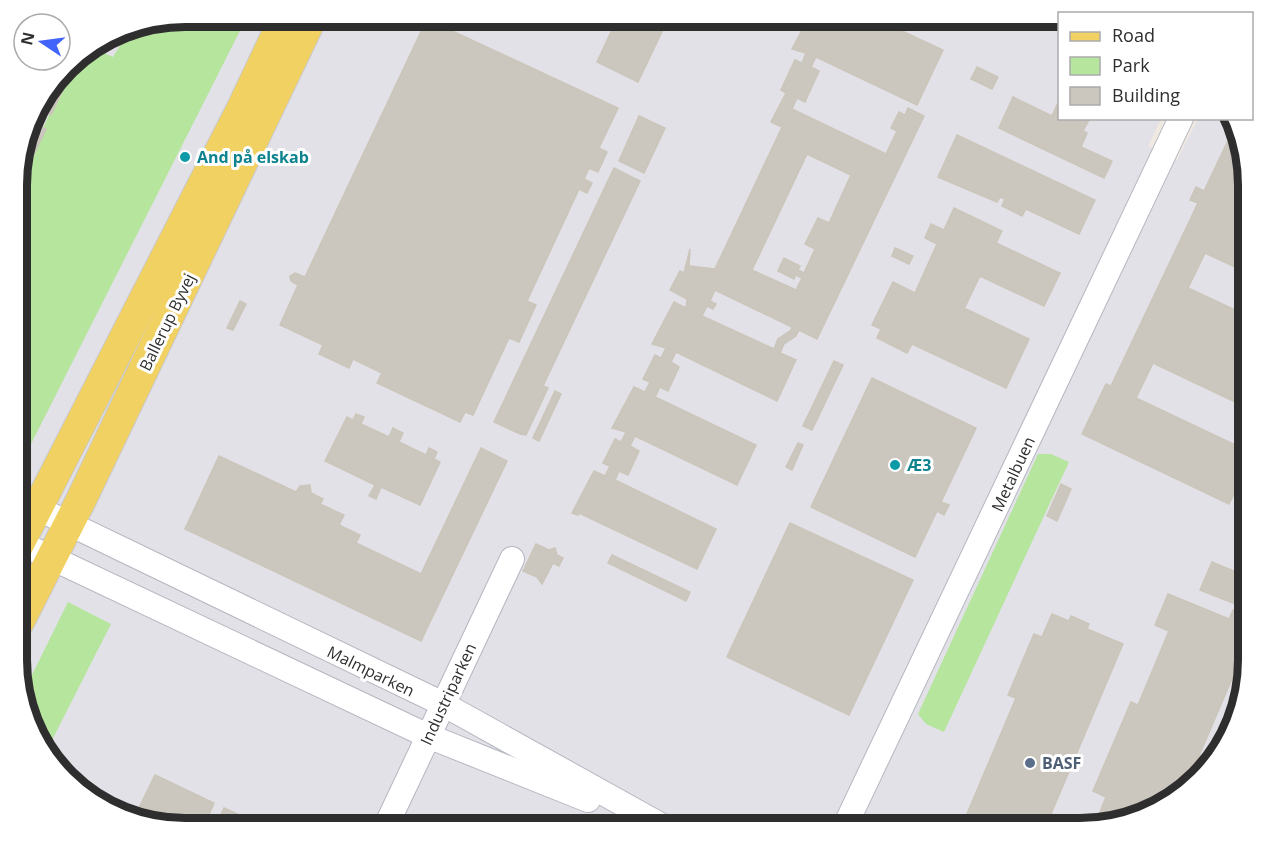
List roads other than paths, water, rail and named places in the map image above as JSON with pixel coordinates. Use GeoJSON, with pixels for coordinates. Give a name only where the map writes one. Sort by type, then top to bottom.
{"type":"FeatureCollection","features":[{"type":"Feature","properties":{"kind":"main road","name":"Ballerup Byvej"},"geometry":{"type":"LineString","coordinates":[[28,503],[242,108],[280,27]]}},
{"type":"Feature","properties":{"kind":"main road","name":"Ballerup Byvej"},"geometry":{"type":"LineString","coordinates":[[27,606],[70,524],[307,27]]}},
{"type":"Feature","properties":{"kind":"street","name":"Metalbuen"},"geometry":{"type":"LineString","coordinates":[[849,818],[1180,120]]}},
{"type":"Feature","properties":{"kind":"street","name":"Malmparken"},"geometry":{"type":"LineString","coordinates":[[28,503],[443,704],[647,818]]}},
{"type":"Feature","properties":{"kind":"street","name":"Malmparken"},"geometry":{"type":"LineString","coordinates":[[27,547],[428,736],[639,818]]}},
{"type":"Feature","properties":{"kind":"street","name":"Industriparken"},"geometry":{"type":"LineString","coordinates":[[390,818],[512,560]]}},
{"type":"Feature","properties":{"kind":"place","name":"And på elskab"},"geometry":{"type":"Point","coordinates":[185,157]}},
{"type":"Feature","properties":{"kind":"place","name":"Æ3"},"geometry":{"type":"Point","coordinates":[895,465]}},
{"type":"Feature","properties":{"kind":"place","name":"BASF"},"geometry":{"type":"Point","coordinates":[1030,763]}}]}
